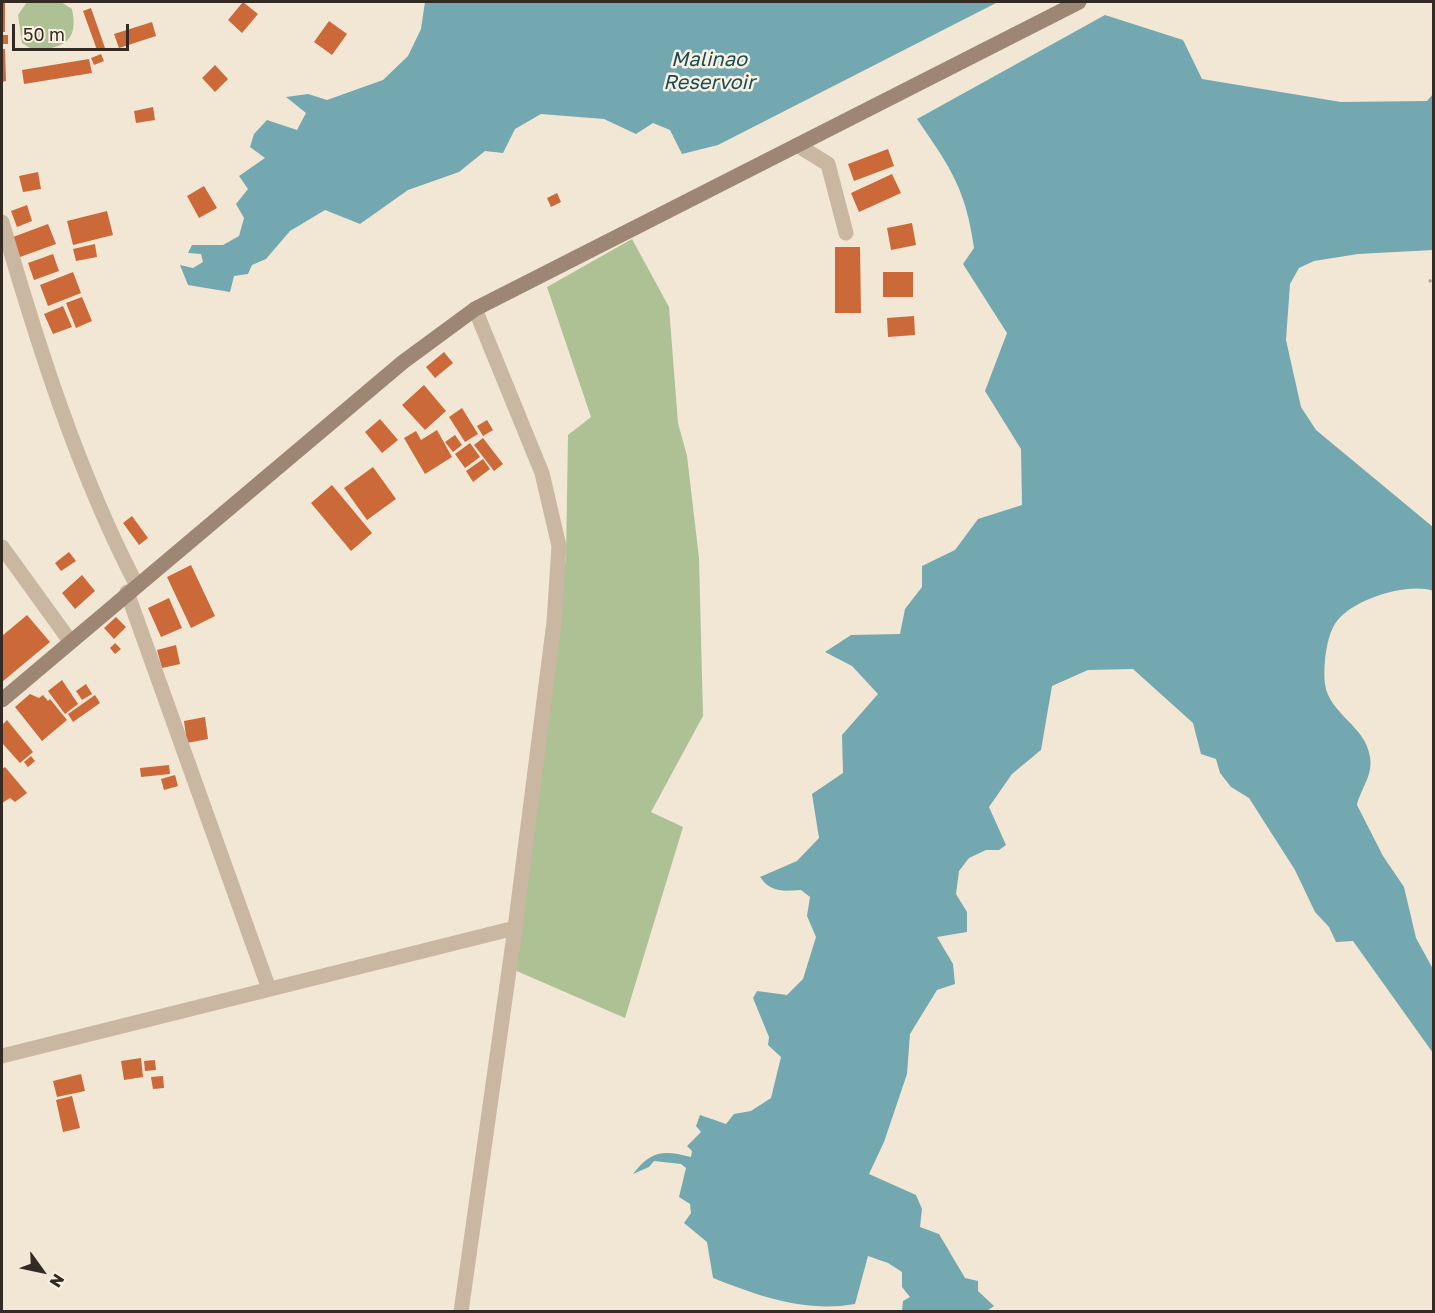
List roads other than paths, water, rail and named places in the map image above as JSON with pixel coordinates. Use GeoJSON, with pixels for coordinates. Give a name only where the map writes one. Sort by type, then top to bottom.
{"type":"FeatureCollection","features":[{"type":"Feature","properties":{"kind":"main road"},"geometry":{"type":"LineString","coordinates":[[2,700],[131,588],[403,362],[475,309],[1079,2]]}},
{"type":"Feature","properties":{"kind":"street"},"geometry":{"type":"LineString","coordinates":[[797,145],[828,164],[846,232]]}},
{"type":"Feature","properties":{"kind":"street"},"geometry":{"type":"LineString","coordinates":[[2,222],[39,347],[131,588],[268,989]]}},
{"type":"Feature","properties":{"kind":"street"},"geometry":{"type":"LineString","coordinates":[[461,1311],[515,928],[554,622],[559,546],[542,473],[475,309]]}},
{"type":"Feature","properties":{"kind":"street"},"geometry":{"type":"LineString","coordinates":[[2,547],[70,641]]}},
{"type":"Feature","properties":{"kind":"street"},"geometry":{"type":"LineString","coordinates":[[2,1056],[515,928]]}},
{"type":"Feature","properties":{"kind":"water","name":"Malinao Reservoir"},"geometry":{"type":"Polygon","coordinates":[[[425,2],[998,2],[718,145],[682,154],[670,130],[653,123],[636,134],[604,119],[541,114],[515,129],[503,153],[485,151],[459,172],[408,190],[360,224],[325,210],[290,231],[266,259],[252,265],[248,274],[234,276],[230,292],[188,285],[180,265],[193,268],[203,262],[201,254],[188,253],[192,245],[223,245],[239,236],[244,218],[236,204],[248,189],[239,176],[265,158],[250,147],[254,134],[267,120],[297,130],[306,113],[286,97],[308,94],[327,100],[383,80],[408,56],[421,29],[425,2]]]}},
{"type":"Feature","properties":{"kind":"water"},"geometry":{"type":"Polygon","coordinates":[[[1105,15],[1183,40],[1202,79],[1341,102],[1427,101],[1433,94],[1433,250],[1358,254],[1314,261],[1299,268],[1290,284],[1286,340],[1301,407],[1316,430],[1433,527],[1433,591],[1410,589],[1382,594],[1368,599],[1345,613],[1337,621],[1330,634],[1324,669],[1325,684],[1333,704],[1362,737],[1370,757],[1370,770],[1357,805],[1383,856],[1404,887],[1416,938],[1433,969],[1433,1053],[1353,941],[1336,942],[1329,927],[1315,912],[1295,870],[1249,798],[1231,787],[1220,773],[1216,759],[1201,754],[1193,723],[1133,669],[1088,670],[1052,686],[1041,750],[1012,774],[989,807],[1006,845],[999,850],[986,850],[969,858],[959,871],[956,894],[967,912],[967,932],[937,937],[953,964],[955,984],[937,990],[910,1034],[907,1074],[884,1142],[869,1174],[916,1195],[922,1209],[920,1227],[939,1234],[965,1278],[978,1281],[978,1291],[994,1306],[987,1311],[902,1311],[903,1301],[910,1297],[902,1287],[902,1272],[888,1263],[868,1256],[855,1304],[818,1306],[765,1297],[713,1278],[707,1242],[684,1223],[691,1213],[690,1204],[679,1197],[686,1168],[681,1164],[654,1161],[649,1167],[633,1174],[652,1156],[673,1153],[691,1157],[692,1151],[687,1146],[701,1132],[696,1126],[700,1115],[726,1124],[734,1114],[751,1111],[771,1098],[781,1057],[768,1045],[769,1037],[753,998],[757,991],[787,995],[803,979],[816,937],[807,916],[810,897],[801,890],[783,891],[773,888],[760,877],[797,861],[819,838],[812,794],[843,773],[842,735],[878,694],[852,666],[825,652],[851,635],[900,634],[905,609],[922,587],[922,566],[955,550],[978,519],[1022,505],[1021,449],[985,391],[1007,333],[963,264],[974,248],[971,227],[961,194],[939,151],[917,119],[1105,15]]]}}]}
